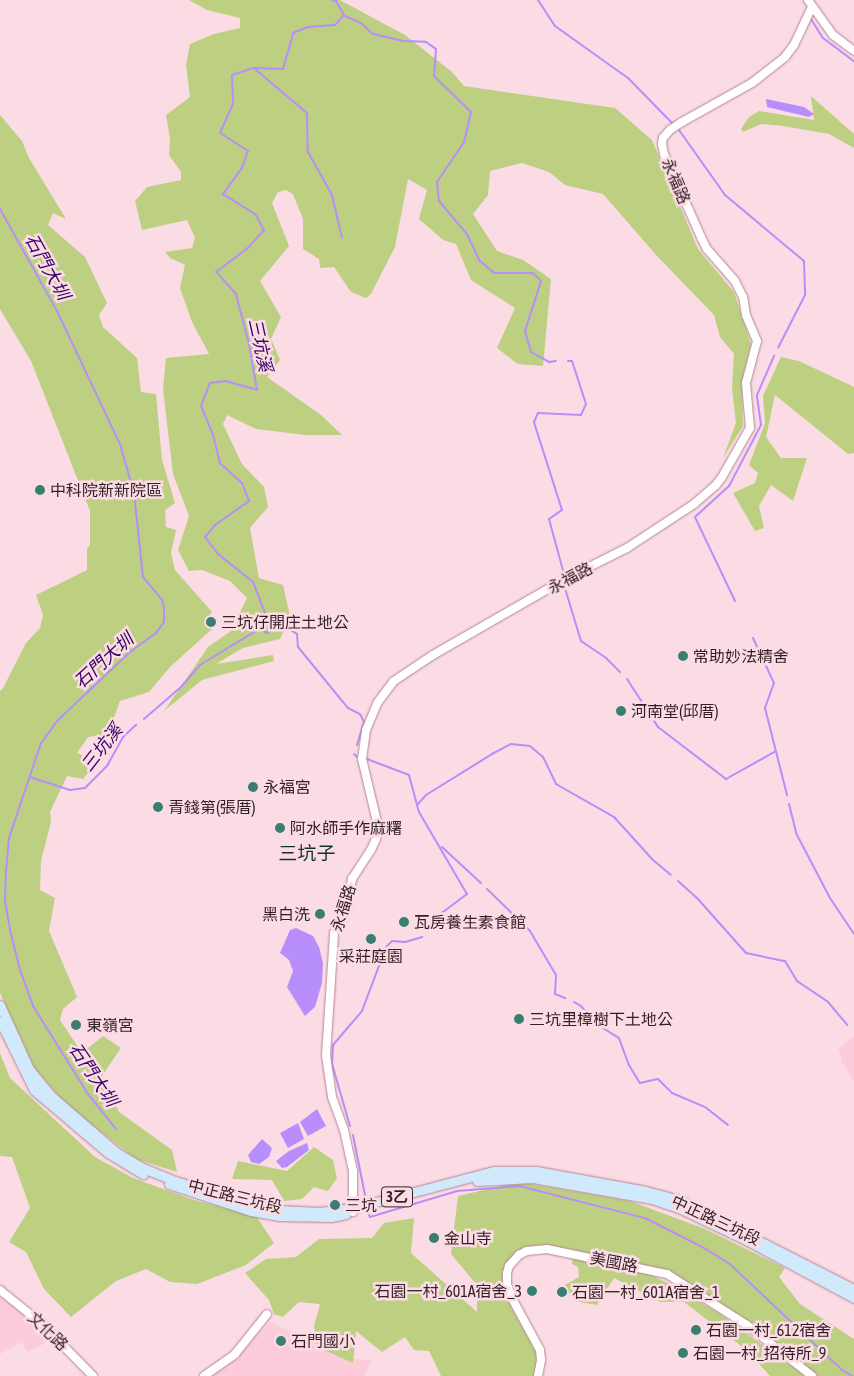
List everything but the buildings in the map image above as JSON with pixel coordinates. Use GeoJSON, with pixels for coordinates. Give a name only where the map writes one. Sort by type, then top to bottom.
{"type":"FeatureCollection","features":[{"type":"Feature","properties":{"kind":"main road","name":"中正路三坑段"},"geometry":{"type":"LineString","coordinates":[[0,1005],[29,1069],[50,1095],[116,1152],[143,1168],[193,1186],[277,1210],[320,1212],[374,1209],[474,1181],[513,1178],[540,1179],[652,1199],[681,1209],[854,1298]]}},
{"type":"Feature","properties":{"kind":"main road","name":"中正路三坑段"},"geometry":{"type":"LineString","coordinates":[[0,1021],[34,1090],[108,1153],[130,1168],[205,1198],[251,1211],[300,1217],[331,1217],[494,1171],[536,1171],[642,1190],[679,1200],[854,1289]]}},
{"type":"Feature","properties":{"kind":"street"},"geometry":{"type":"LineString","coordinates":[[810,3],[833,35],[854,52]]}},
{"type":"Feature","properties":{"kind":"street","name":"永福路"},"geometry":{"type":"LineString","coordinates":[[353,1210],[353,1171],[344,1130],[332,1097],[326,1055],[334,933],[346,910],[352,879],[371,850],[376,839],[378,826],[362,759],[366,730],[378,702],[394,681],[433,655],[558,583],[627,548],[694,504],[716,485],[722,477],[750,428],[746,383],[757,341],[746,315],[743,297],[735,281],[707,249],[701,238],[664,154],[663,138],[682,122],[770,70],[794,46],[810,3]]}},
{"type":"Feature","properties":{"kind":"street","name":"美國路"},"geometry":{"type":"LineString","coordinates":[[538,1376],[542,1360],[540,1350],[513,1300],[507,1284],[507,1273],[509,1266],[519,1255],[527,1251],[547,1249],[668,1274],[747,1325],[812,1376]]}},
{"type":"Feature","properties":{"kind":"street","name":"文化路"},"geometry":{"type":"LineString","coordinates":[[0,1290],[42,1324],[93,1376]]}},
{"type":"Feature","properties":{"kind":"street"},"geometry":{"type":"LineString","coordinates":[[204,1376],[235,1354],[266,1314]]}},
{"type":"Feature","properties":{"kind":"shaded area"},"geometry":{"type":"Polygon","coordinates":[[[766,99],[804,107],[814,114],[809,117],[767,107],[766,99]]]}},
{"type":"Feature","properties":{"kind":"shaded area"},"geometry":{"type":"Polygon","coordinates":[[[296,928],[313,936],[319,947],[323,963],[322,983],[315,1007],[305,1016],[287,987],[293,971],[289,960],[280,953],[290,930],[296,928]]]}},
{"type":"Feature","properties":{"kind":"shaded area"},"geometry":{"type":"Polygon","coordinates":[[[854,1036],[854,1081],[841,1061],[842,1057],[838,1049],[854,1036]]]}},
{"type":"Feature","properties":{"kind":"shaded area"},"geometry":{"type":"Polygon","coordinates":[[[317,1109],[326,1126],[308,1136],[300,1122],[317,1109]]]}},
{"type":"Feature","properties":{"kind":"shaded area"},"geometry":{"type":"Polygon","coordinates":[[[298,1123],[304,1139],[288,1148],[280,1133],[298,1123]]]}},
{"type":"Feature","properties":{"kind":"shaded area"},"geometry":{"type":"Polygon","coordinates":[[[262,1139],[272,1148],[269,1157],[259,1164],[251,1162],[248,1155],[262,1139]]]}},
{"type":"Feature","properties":{"kind":"shaded area"},"geometry":{"type":"Polygon","coordinates":[[[307,1143],[309,1150],[287,1167],[282,1168],[276,1161],[289,1151],[307,1143]]]}},
{"type":"Feature","properties":{"kind":"shaded area"},"geometry":{"type":"Polygon","coordinates":[[[0,1295],[47,1334],[46,1343],[27,1352],[22,1342],[0,1354],[0,1295]]]}},
{"type":"Feature","properties":{"kind":"shaded area","name":"石門國小"},"geometry":{"type":"Polygon","coordinates":[[[270,1322],[353,1359],[371,1360],[365,1376],[209,1376],[223,1367],[270,1322]]]}},
{"type":"Feature","properties":{"kind":"green space"},"geometry":{"type":"Polygon","coordinates":[[[189,0],[340,0],[405,35],[452,72],[464,86],[615,108],[652,140],[698,249],[734,292],[751,344],[742,380],[743,426],[723,458],[736,423],[732,389],[734,354],[720,337],[714,315],[657,256],[603,194],[565,185],[549,172],[522,163],[490,171],[488,195],[473,214],[497,251],[523,260],[551,279],[543,366],[518,364],[497,348],[515,308],[471,280],[456,244],[443,240],[419,219],[427,190],[408,179],[395,247],[371,294],[366,298],[351,292],[334,267],[320,268],[319,259],[303,249],[303,219],[293,194],[286,190],[278,192],[272,203],[289,246],[260,281],[281,317],[271,339],[280,360],[267,377],[321,415],[342,435],[305,435],[256,429],[227,415],[223,424],[242,464],[264,487],[268,507],[250,528],[259,578],[283,585],[290,616],[280,639],[243,648],[216,664],[273,655],[274,661],[202,680],[164,711],[208,647],[231,631],[247,598],[230,581],[202,570],[189,571],[178,550],[189,516],[173,474],[163,389],[166,358],[209,354],[192,322],[180,288],[185,265],[170,258],[165,252],[192,248],[195,238],[187,220],[142,230],[135,201],[147,187],[181,180],[181,172],[169,155],[170,139],[166,115],[190,97],[186,65],[190,44],[214,34],[240,28],[240,18],[207,10],[189,0]]]}},
{"type":"Feature","properties":{"kind":"green space"},"geometry":{"type":"Polygon","coordinates":[[[811,96],[854,134],[854,148],[829,134],[783,126],[761,124],[743,132],[741,129],[749,117],[759,111],[814,120],[811,96]]]}},
{"type":"Feature","properties":{"kind":"green space"},"geometry":{"type":"Polygon","coordinates":[[[0,115],[22,141],[29,158],[66,219],[53,213],[48,225],[85,257],[107,303],[99,315],[103,327],[137,358],[141,392],[156,394],[162,460],[175,503],[165,510],[166,527],[176,530],[171,553],[175,570],[212,612],[207,620],[212,629],[170,667],[149,692],[120,701],[108,734],[88,737],[77,753],[97,762],[83,779],[67,776],[50,812],[51,822],[41,861],[40,890],[55,898],[49,931],[77,997],[63,1009],[60,1020],[82,1053],[103,1036],[121,1048],[102,1076],[119,1112],[172,1150],[177,1172],[136,1159],[66,1105],[34,1067],[0,993],[0,691],[26,643],[40,628],[43,615],[36,595],[87,570],[87,549],[90,545],[90,511],[31,361],[0,309],[0,115]]]}},
{"type":"Feature","properties":{"kind":"green space"},"geometry":{"type":"Polygon","coordinates":[[[781,357],[799,361],[854,387],[854,453],[848,454],[775,395],[766,437],[781,458],[807,458],[793,501],[771,485],[759,506],[764,528],[755,531],[733,493],[755,483],[758,473],[749,465],[765,423],[763,396],[781,357]]]}},
{"type":"Feature","properties":{"kind":"green space"},"geometry":{"type":"Polygon","coordinates":[[[0,1053],[10,1078],[95,1157],[133,1178],[194,1200],[256,1216],[274,1243],[246,1265],[197,1284],[170,1282],[146,1269],[116,1281],[71,1317],[44,1289],[26,1252],[9,1242],[30,1208],[12,1157],[0,1156],[0,1053]]]}},
{"type":"Feature","properties":{"kind":"green space"},"geometry":{"type":"Polygon","coordinates":[[[314,1147],[333,1160],[337,1178],[328,1191],[314,1187],[302,1199],[284,1201],[272,1180],[232,1179],[238,1161],[287,1171],[314,1147]]]}},
{"type":"Feature","properties":{"kind":"green space"},"geometry":{"type":"Polygon","coordinates":[[[519,1182],[630,1201],[705,1229],[785,1268],[779,1277],[800,1304],[854,1339],[854,1376],[816,1376],[702,1293],[636,1262],[544,1245],[524,1247],[507,1263],[502,1275],[511,1307],[538,1355],[534,1376],[441,1376],[429,1351],[414,1350],[405,1337],[382,1352],[356,1331],[353,1363],[317,1347],[314,1326],[320,1304],[299,1302],[283,1317],[274,1314],[269,1300],[245,1273],[266,1259],[296,1257],[319,1239],[372,1238],[384,1223],[414,1218],[411,1253],[477,1312],[477,1285],[451,1254],[458,1196],[519,1182]]]}},
{"type":"Feature","properties":{"kind":"green space"},"geometry":{"type":"Polygon","coordinates":[[[573,1256],[646,1273],[672,1285],[720,1314],[805,1376],[770,1376],[745,1349],[684,1302],[660,1302],[614,1278],[597,1305],[574,1301],[565,1285],[579,1277],[578,1267],[572,1264],[573,1256]]]}},
{"type":"Feature","properties":{"kind":"waterway","name":"三坑溪"},"geometry":{"type":"LineString","coordinates":[[144,719],[181,687],[200,665],[259,629],[265,613],[253,582],[218,554],[205,537],[215,525],[249,501],[242,483],[220,463],[213,435],[201,406],[210,383],[226,381],[257,390],[249,344],[236,294],[216,272],[247,249],[264,230],[255,214],[223,194],[242,168],[248,151],[220,133],[233,104],[232,75],[254,68],[283,69],[293,33],[308,27],[335,25],[344,15],[336,1],[332,0]]}},
{"type":"Feature","properties":{"kind":"waterway"},"geometry":{"type":"LineString","coordinates":[[538,0],[555,26],[628,78],[672,123]]}},
{"type":"Feature","properties":{"kind":"waterway"},"geometry":{"type":"LineString","coordinates":[[345,16],[361,23],[373,34],[403,41],[426,42],[436,49],[434,76],[471,112],[464,142],[437,182],[439,201],[467,234],[479,260],[494,273],[533,273],[541,281],[525,331],[531,352],[549,362],[556,361]]}},
{"type":"Feature","properties":{"kind":"waterway"},"geometry":{"type":"LineString","coordinates":[[811,19],[823,38],[854,61]]}},
{"type":"Feature","properties":{"kind":"waterway"},"geometry":{"type":"LineString","coordinates":[[255,69],[307,113],[308,152],[332,195],[342,238]]}},
{"type":"Feature","properties":{"kind":"waterway"},"geometry":{"type":"LineString","coordinates":[[679,130],[725,195],[804,261],[805,295],[778,348]]}},
{"type":"Feature","properties":{"kind":"waterway","name":"石門大圳"},"geometry":{"type":"LineString","coordinates":[[0,209],[57,311],[120,444],[134,493],[143,577],[162,600],[164,608],[164,622],[156,633],[131,651],[58,720],[41,743],[9,838],[6,870],[5,901],[10,930],[20,970],[33,1006],[88,1094],[116,1129]]}},
{"type":"Feature","properties":{"kind":"waterway"},"geometry":{"type":"LineString","coordinates":[[735,601],[695,517],[729,486],[761,425],[757,395],[774,356]]}},
{"type":"Feature","properties":{"kind":"waterway"},"geometry":{"type":"LineString","coordinates":[[564,574],[549,519],[562,510],[534,422],[538,413],[581,415],[586,404],[572,361],[568,361]]}},
{"type":"Feature","properties":{"kind":"waterway"},"geometry":{"type":"LineString","coordinates":[[568,581],[564,585],[581,641],[606,658],[620,672]]}},
{"type":"Feature","properties":{"kind":"waterway"},"geometry":{"type":"LineString","coordinates":[[259,629],[267,633],[280,623],[297,634],[298,647],[348,708],[360,714],[364,722],[357,745]]}},
{"type":"Feature","properties":{"kind":"waterway"},"geometry":{"type":"LineString","coordinates":[[753,638],[774,683],[765,708],[787,795]]}},
{"type":"Feature","properties":{"kind":"waterway"},"geometry":{"type":"LineString","coordinates":[[627,679],[658,727],[726,779],[776,751]]}},
{"type":"Feature","properties":{"kind":"waterway","name":"三坑溪"},"geometry":{"type":"LineString","coordinates":[[30,777],[70,790],[85,788],[107,766],[123,737],[136,725]]}},
{"type":"Feature","properties":{"kind":"waterway"},"geometry":{"type":"LineString","coordinates":[[417,805],[426,795],[511,744],[530,746],[543,757],[556,784],[614,817],[653,860],[671,875]]}},
{"type":"Feature","properties":{"kind":"waterway"},"geometry":{"type":"LineString","coordinates":[[354,754],[357,757]]}},
{"type":"Feature","properties":{"kind":"waterway"},"geometry":{"type":"LineString","coordinates":[[367,759],[409,775],[419,812],[467,894],[431,921]]}},
{"type":"Feature","properties":{"kind":"waterway"},"geometry":{"type":"LineString","coordinates":[[789,804],[796,833],[830,898],[854,934]]}},
{"type":"Feature","properties":{"kind":"waterway"},"geometry":{"type":"LineString","coordinates":[[442,847],[481,883]]}},
{"type":"Feature","properties":{"kind":"waterway"},"geometry":{"type":"LineString","coordinates":[[678,881],[697,898],[746,953],[785,961],[797,981],[828,1002],[847,1025]]}},
{"type":"Feature","properties":{"kind":"waterway"},"geometry":{"type":"LineString","coordinates":[[487,889],[530,931],[556,975],[555,994],[565,998]]}},
{"type":"Feature","properties":{"kind":"waterway"},"geometry":{"type":"LineString","coordinates":[[350,1126],[332,1064],[333,1045],[362,1011],[386,947],[392,941],[405,942],[422,937]]}},
{"type":"Feature","properties":{"kind":"waterway"},"geometry":{"type":"LineString","coordinates":[[574,1002],[581,1006],[595,1023],[619,1038],[629,1065],[640,1083],[658,1079],[672,1093],[705,1107],[728,1125]]}},
{"type":"Feature","properties":{"kind":"waterway"},"geometry":{"type":"LineString","coordinates":[[353,1135],[366,1200]]}},
{"type":"Feature","properties":{"kind":"waterway"},"geometry":{"type":"LineString","coordinates":[[369,1215],[370,1217],[457,1191],[519,1186],[645,1218],[704,1248],[731,1265],[842,1370],[852,1376]]}},
{"type":"Feature","properties":{"kind":"place","name":"中科院新新院區"},"geometry":{"type":"Point","coordinates":[40,490]}},
{"type":"Feature","properties":{"kind":"place","name":"三坑仔開庄土地公"},"geometry":{"type":"Point","coordinates":[211,622]}},
{"type":"Feature","properties":{"kind":"place","name":"常助妙法精舍"},"geometry":{"type":"Point","coordinates":[683,656]}},
{"type":"Feature","properties":{"kind":"place","name":"河南堂(邱厝)"},"geometry":{"type":"Point","coordinates":[621,711]}},
{"type":"Feature","properties":{"kind":"place","name":"永福宮"},"geometry":{"type":"Point","coordinates":[253,787]}},
{"type":"Feature","properties":{"kind":"place","name":"青錢第(張厝)"},"geometry":{"type":"Point","coordinates":[158,807]}},
{"type":"Feature","properties":{"kind":"place","name":"阿水師手作麻糬"},"geometry":{"type":"Point","coordinates":[280,828]}},
{"type":"Feature","properties":{"kind":"place","name":"黑白洗"},"geometry":{"type":"Point","coordinates":[320,914]}},
{"type":"Feature","properties":{"kind":"place","name":"瓦房養生素食館"},"geometry":{"type":"Point","coordinates":[404,922]}},
{"type":"Feature","properties":{"kind":"place","name":"采莊庭園"},"geometry":{"type":"Point","coordinates":[371,939]}},
{"type":"Feature","properties":{"kind":"place","name":"三坑里樟樹下土地公"},"geometry":{"type":"Point","coordinates":[519,1019]}},
{"type":"Feature","properties":{"kind":"place","name":"東嶺宮"},"geometry":{"type":"Point","coordinates":[76,1025]}},
{"type":"Feature","properties":{"kind":"place","name":"三坑"},"geometry":{"type":"Point","coordinates":[335,1205]}},
{"type":"Feature","properties":{"kind":"place","name":"金山寺"},"geometry":{"type":"Point","coordinates":[434,1238]}},
{"type":"Feature","properties":{"kind":"place","name":"石園一村_601A宿舍_3"},"geometry":{"type":"Point","coordinates":[532,1291]}},
{"type":"Feature","properties":{"kind":"place","name":"石園一村_601A宿舍_1"},"geometry":{"type":"Point","coordinates":[562,1292]}},
{"type":"Feature","properties":{"kind":"place","name":"石園一村_612宿舍"},"geometry":{"type":"Point","coordinates":[696,1330]}},
{"type":"Feature","properties":{"kind":"place","name":"石門國小"},"geometry":{"type":"Point","coordinates":[281,1341]}},
{"type":"Feature","properties":{"kind":"place","name":"石園一村_招待所_9"},"geometry":{"type":"Point","coordinates":[683,1353]}},
{"type":"Feature","properties":{"kind":"district","name":"三坑子"},"geometry":{"type":"Point","coordinates":[307,854]}}]}
